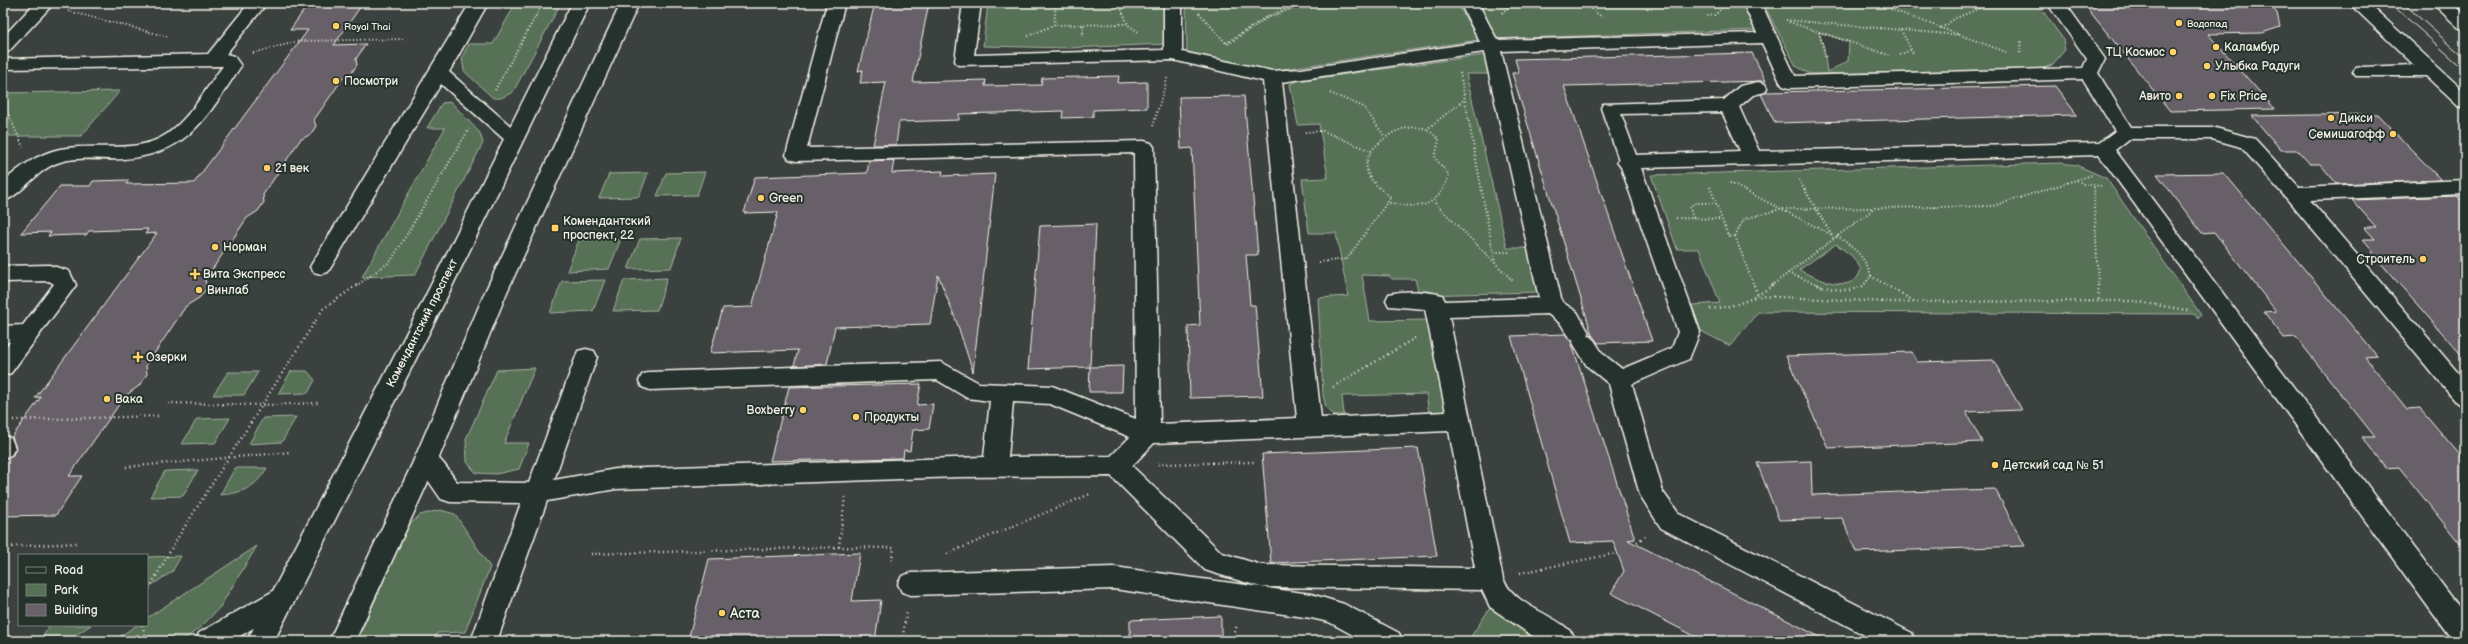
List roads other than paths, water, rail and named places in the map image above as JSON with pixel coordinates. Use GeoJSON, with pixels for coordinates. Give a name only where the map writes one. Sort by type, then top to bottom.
{"type":"FeatureCollection","features":[{"type":"Feature","properties":{"kind":"main road"},"geometry":{"type":"LineString","coordinates":[[3,47],[45,3]]}},
{"type":"Feature","properties":{"kind":"main road"},"geometry":{"type":"LineString","coordinates":[[220,59],[258,3]]}},
{"type":"Feature","properties":{"kind":"main road"},"geometry":{"type":"LineString","coordinates":[[321,267],[439,73],[479,3]]}},
{"type":"Feature","properties":{"kind":"main road","name":"Комендантский проспект"},"geometry":{"type":"LineString","coordinates":[[260,641],[432,306],[513,137],[581,3]]}},
{"type":"Feature","properties":{"kind":"main road"},"geometry":{"type":"LineString","coordinates":[[342,641],[426,460],[494,298],[630,3]]}},
{"type":"Feature","properties":{"kind":"main road"},"geometry":{"type":"LineString","coordinates":[[426,460],[450,492],[535,493],[616,479],[994,466],[1115,466],[1148,434],[1144,147],[796,155],[836,3]]}},
{"type":"Feature","properties":{"kind":"main road"},"geometry":{"type":"LineString","coordinates":[[972,3],[964,61],[1173,55],[1272,77],[1300,75],[1456,53],[1491,46],[1768,38]]}},
{"type":"Feature","properties":{"kind":"main road"},"geometry":{"type":"LineString","coordinates":[[1173,55],[1174,3]]}},
{"type":"Feature","properties":{"kind":"main road"},"geometry":{"type":"LineString","coordinates":[[1469,3],[1491,46],[1545,306]]}},
{"type":"Feature","properties":{"kind":"main road"},"geometry":{"type":"LineString","coordinates":[[1752,3],[1789,82]]}},
{"type":"Feature","properties":{"kind":"main road"},"geometry":{"type":"LineString","coordinates":[[2056,3],[2096,59],[2089,73]]}},
{"type":"Feature","properties":{"kind":"main road"},"geometry":{"type":"LineString","coordinates":[[2358,3],[2465,102]]}},
{"type":"Feature","properties":{"kind":"main road"},"geometry":{"type":"LineString","coordinates":[[2441,3],[2465,24]]}},
{"type":"Feature","properties":{"kind":"main road"},"geometry":{"type":"LineString","coordinates":[[3,64],[220,59],[232,66],[184,129],[173,138],[154,148],[133,153],[68,154],[51,158],[19,177],[3,194]]}},
{"type":"Feature","properties":{"kind":"main road"},"geometry":{"type":"LineString","coordinates":[[2362,72],[2431,70]]}},
{"type":"Feature","properties":{"kind":"main road"},"geometry":{"type":"LineString","coordinates":[[439,73],[513,137]]}},
{"type":"Feature","properties":{"kind":"main road"},"geometry":{"type":"LineString","coordinates":[[1619,380],[1681,353],[1688,332],[1627,162],[1610,108],[1729,106],[1747,90],[1789,82],[2089,73]]}},
{"type":"Feature","properties":{"kind":"main road"},"geometry":{"type":"LineString","coordinates":[[2089,73],[2125,133]]}},
{"type":"Feature","properties":{"kind":"main road"},"geometry":{"type":"LineString","coordinates":[[1272,77],[1310,426]]}},
{"type":"Feature","properties":{"kind":"main road"},"geometry":{"type":"LineString","coordinates":[[1729,106],[1752,157]]}},
{"type":"Feature","properties":{"kind":"main road"},"geometry":{"type":"LineString","coordinates":[[1627,162],[1752,157],[2104,149],[2125,133],[2212,133],[2248,143],[2294,194],[2465,397]]}},
{"type":"Feature","properties":{"kind":"main road"},"geometry":{"type":"LineString","coordinates":[[2104,149],[2465,636]]}},
{"type":"Feature","properties":{"kind":"main road"},"geometry":{"type":"LineString","coordinates":[[2294,194],[2465,187]]}},
{"type":"Feature","properties":{"kind":"main road"},"geometry":{"type":"LineString","coordinates":[[3,274],[49,273],[61,276],[65,285],[60,294],[3,367]]}},
{"type":"Feature","properties":{"kind":"main road"},"geometry":{"type":"LineString","coordinates":[[1398,300],[1434,300],[1490,580],[1499,599],[1522,616],[1564,641]]}},
{"type":"Feature","properties":{"kind":"main road"},"geometry":{"type":"LineString","coordinates":[[1438,316],[1545,306],[1569,318],[1595,360],[1619,380],[1652,495],[1670,521],[1902,641]]}},
{"type":"Feature","properties":{"kind":"main road"},"geometry":{"type":"LineString","coordinates":[[3,334],[29,333]]}},
{"type":"Feature","properties":{"kind":"main road"},"geometry":{"type":"LineString","coordinates":[[484,641],[535,493],[586,357]]}},
{"type":"Feature","properties":{"kind":"main road"},"geometry":{"type":"LineString","coordinates":[[650,381],[942,371],[975,392],[1052,394],[1148,434],[1310,426],[1459,421]]}},
{"type":"Feature","properties":{"kind":"main road"},"geometry":{"type":"LineString","coordinates":[[994,466],[1002,393]]}},
{"type":"Feature","properties":{"kind":"main road"},"geometry":{"type":"LineString","coordinates":[[1115,466],[1214,562],[1261,576],[1490,580]]}},
{"type":"Feature","properties":{"kind":"main road"},"geometry":{"type":"LineString","coordinates":[[912,584],[1114,578],[1311,606],[1335,612],[1389,641]]}},
{"type":"Feature","properties":{"kind":"main road"},"geometry":{"type":"LineString","coordinates":[[209,641],[284,596]]}},
{"type":"Feature","properties":{"kind":"tram line"},"geometry":{"type":"LineString","coordinates":[[2390,3],[2465,70]]}},
{"type":"Feature","properties":{"kind":"tram line"},"geometry":{"type":"LineString","coordinates":[[2403,3],[2465,58]]}},
{"type":"Feature","properties":{"kind":"place","name":"Водопад"},"geometry":{"type":"Point","coordinates":[2179,23]}},
{"type":"Feature","properties":{"kind":"place","name":"Royal Thai"},"geometry":{"type":"Point","coordinates":[336,26]}},
{"type":"Feature","properties":{"kind":"place","name":"Каламбур"},"geometry":{"type":"Point","coordinates":[2216,47]}},
{"type":"Feature","properties":{"kind":"place","name":"ТЦ Космос"},"geometry":{"type":"Point","coordinates":[2173,52]}},
{"type":"Feature","properties":{"kind":"place","name":"Улыбка Радуги"},"geometry":{"type":"Point","coordinates":[2207,66]}},
{"type":"Feature","properties":{"kind":"place","name":"Посмотри"},"geometry":{"type":"Point","coordinates":[336,81]}},
{"type":"Feature","properties":{"kind":"place","name":"Авито"},"geometry":{"type":"Point","coordinates":[2179,96]}},
{"type":"Feature","properties":{"kind":"place","name":"Fix Price"},"geometry":{"type":"Point","coordinates":[2212,96]}},
{"type":"Feature","properties":{"kind":"place","name":"Дикси"},"geometry":{"type":"Point","coordinates":[2331,118]}},
{"type":"Feature","properties":{"kind":"place","name":"Семишагофф"},"geometry":{"type":"Point","coordinates":[2393,134]}},
{"type":"Feature","properties":{"kind":"place","name":"21 век"},"geometry":{"type":"Point","coordinates":[267,168]}},
{"type":"Feature","properties":{"kind":"place","name":"Green"},"geometry":{"type":"Point","coordinates":[761,198]}},
{"type":"Feature","properties":{"kind":"place","name":"Комендантский проспект, 22"},"geometry":{"type":"Point","coordinates":[555,228]}},
{"type":"Feature","properties":{"kind":"place","name":"Норман"},"geometry":{"type":"Point","coordinates":[215,247]}},
{"type":"Feature","properties":{"kind":"place","name":"Строитель"},"geometry":{"type":"Point","coordinates":[2423,259]}},
{"type":"Feature","properties":{"kind":"place","name":"Вита Экспресс"},"geometry":{"type":"Point","coordinates":[195,274]}},
{"type":"Feature","properties":{"kind":"place","name":"Винлаб"},"geometry":{"type":"Point","coordinates":[199,290]}},
{"type":"Feature","properties":{"kind":"place","name":"Озерки"},"geometry":{"type":"Point","coordinates":[138,357]}},
{"type":"Feature","properties":{"kind":"place","name":"Вака"},"geometry":{"type":"Point","coordinates":[107,399]}},
{"type":"Feature","properties":{"kind":"place","name":"Boxberry"},"geometry":{"type":"Point","coordinates":[803,410]}},
{"type":"Feature","properties":{"kind":"place","name":"Продукты"},"geometry":{"type":"Point","coordinates":[856,417]}},
{"type":"Feature","properties":{"kind":"place","name":"Детский сад № 51"},"geometry":{"type":"Point","coordinates":[1995,465]}},
{"type":"Feature","properties":{"kind":"place","name":"Аста"},"geometry":{"type":"Point","coordinates":[722,613]}}]}
